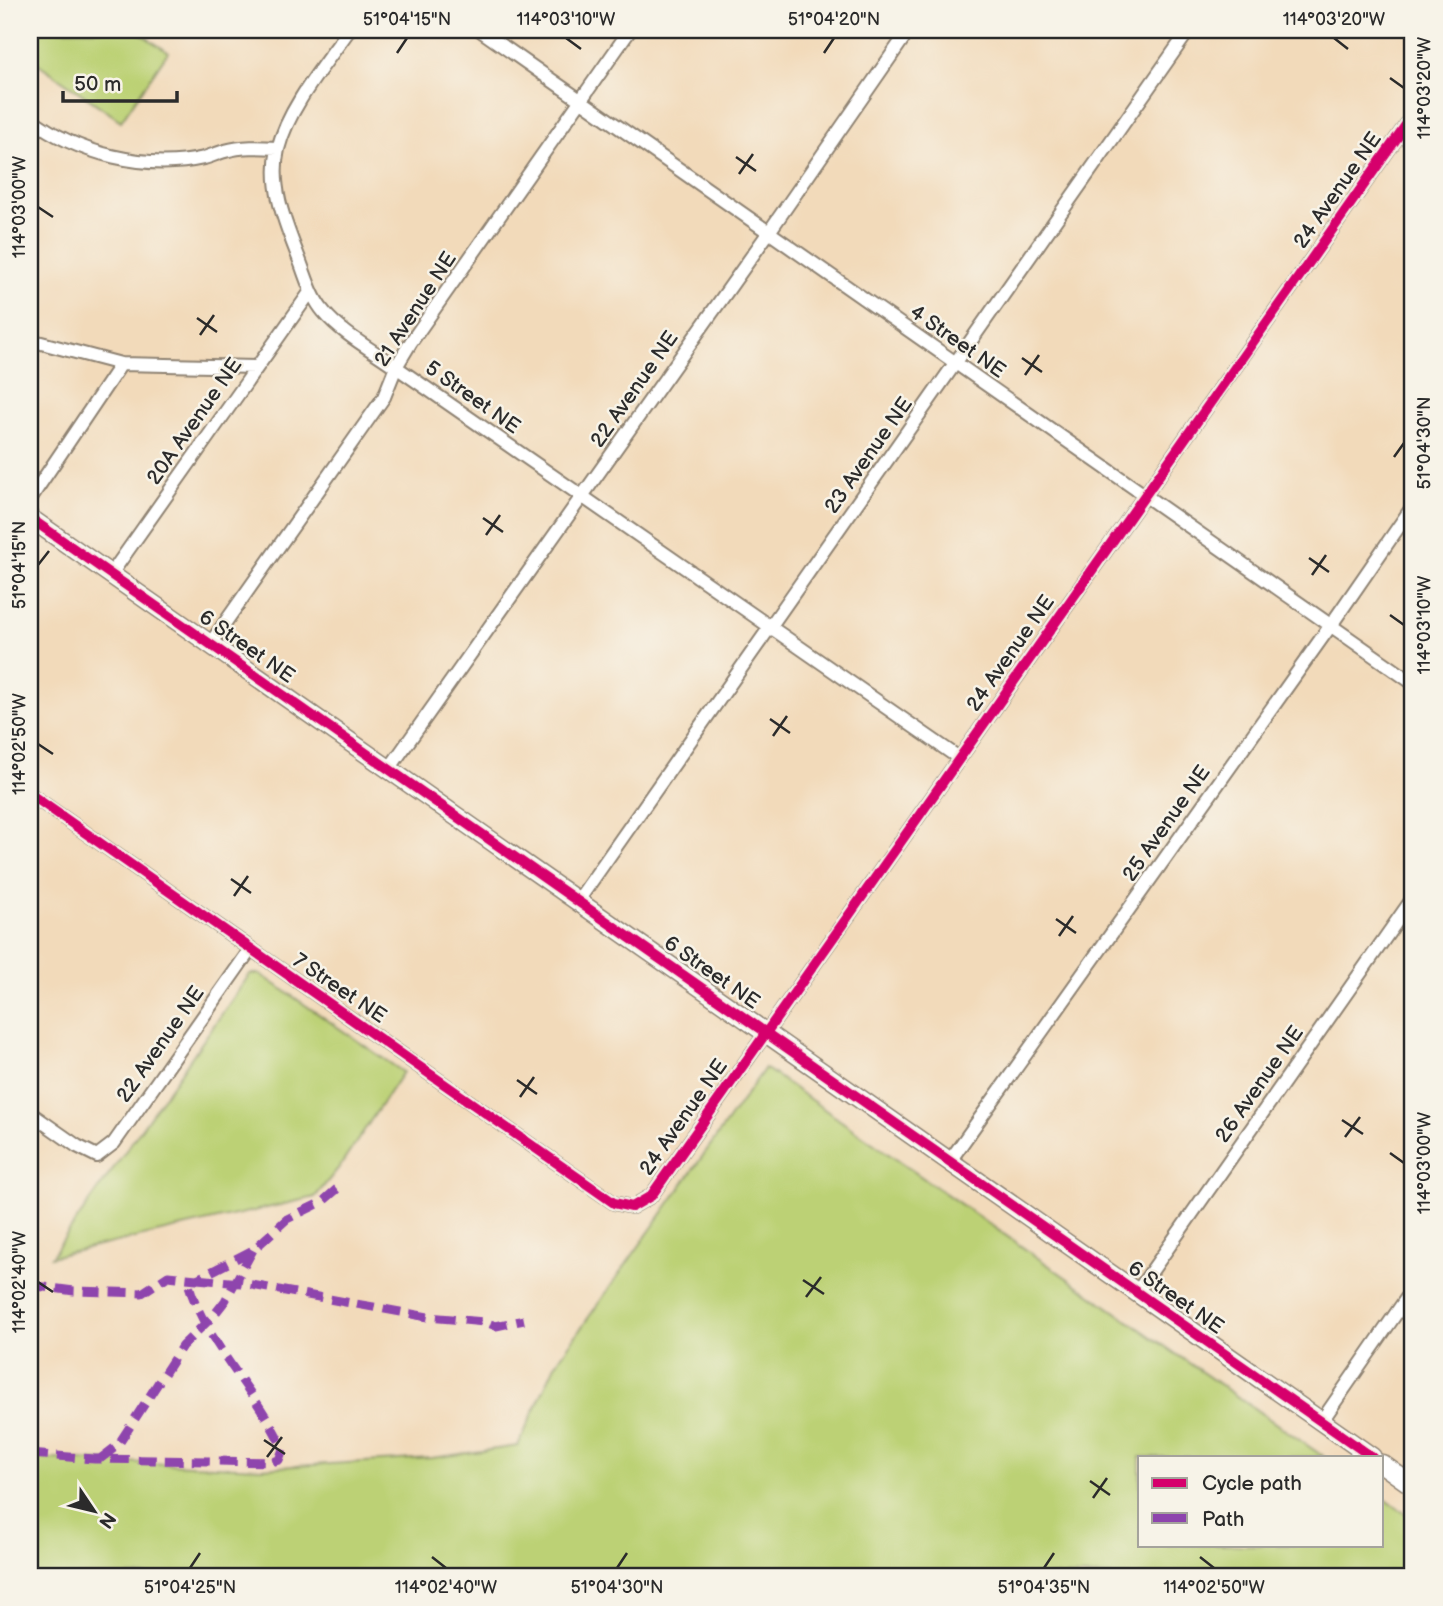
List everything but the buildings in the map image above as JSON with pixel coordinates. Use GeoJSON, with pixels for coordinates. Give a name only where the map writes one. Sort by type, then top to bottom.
{"type":"FeatureCollection","features":[{"type":"Feature","properties":{"kind":"street"},"geometry":{"type":"LineString","coordinates":[[30,118],[72,143],[93,151],[136,160],[182,161],[249,147],[278,148],[303,97],[349,30]]}},
{"type":"Feature","properties":{"kind":"street","name":"4 Street NE"},"geometry":{"type":"LineString","coordinates":[[480,30],[1413,683]]}},
{"type":"Feature","properties":{"kind":"street","name":"21 Avenue NE"},"geometry":{"type":"LineString","coordinates":[[211,644],[384,397],[396,367],[411,342],[630,30]]}},
{"type":"Feature","properties":{"kind":"street","name":"22 Avenue NE"},"geometry":{"type":"LineString","coordinates":[[389,769],[909,30]]}},
{"type":"Feature","properties":{"kind":"street","name":"23 Avenue NE"},"geometry":{"type":"LineString","coordinates":[[577,902],[1189,30]]}},
{"type":"Feature","properties":{"kind":"street","name":"24 Avenue NE"},"geometry":{"type":"LineString","coordinates":[[632,1208],[651,1196],[1413,115]]}},
{"type":"Feature","properties":{"kind":"street","name":"5 Street NE"},"geometry":{"type":"LineString","coordinates":[[278,148],[276,178],[280,207],[311,291],[317,304],[330,319],[959,758]]}},
{"type":"Feature","properties":{"kind":"street","name":"20A Avenue NE"},"geometry":{"type":"LineString","coordinates":[[111,574],[311,291]]}},
{"type":"Feature","properties":{"kind":"street"},"geometry":{"type":"LineString","coordinates":[[30,340],[121,364],[256,367]]}},
{"type":"Feature","properties":{"kind":"street"},"geometry":{"type":"LineString","coordinates":[[30,499],[121,364]]}},
{"type":"Feature","properties":{"kind":"street","name":"25 Avenue NE"},"geometry":{"type":"LineString","coordinates":[[949,1162],[1413,506]]}},
{"type":"Feature","properties":{"kind":"street","name":"6 Street NE"},"geometry":{"type":"LineString","coordinates":[[30,518],[1371,1456]]}},
{"type":"Feature","properties":{"kind":"street","name":"7 Street NE"},"geometry":{"type":"LineString","coordinates":[[30,794],[614,1203],[632,1208]]}},
{"type":"Feature","properties":{"kind":"street","name":"26 Avenue NE"},"geometry":{"type":"LineString","coordinates":[[1137,1292],[1413,898]]}},
{"type":"Feature","properties":{"kind":"street","name":"22 Avenue NE"},"geometry":{"type":"LineString","coordinates":[[30,1113],[77,1146],[97,1156],[114,1143],[250,950]]}},
{"type":"Feature","properties":{"kind":"street"},"geometry":{"type":"LineString","coordinates":[[1321,1422],[1413,1289]]}},
{"type":"Feature","properties":{"kind":"street"},"geometry":{"type":"LineString","coordinates":[[1384,1465],[1413,1486]]}},
{"type":"Feature","properties":{"kind":"green space"},"geometry":{"type":"Polygon","coordinates":[[[30,30],[135,30],[168,52],[121,121],[30,58],[30,30]]]}},
{"type":"Feature","properties":{"kind":"green space"},"geometry":{"type":"Polygon","coordinates":[[[250,974],[260,974],[403,1072],[341,1165],[315,1197],[51,1257],[250,974]]]}},
{"type":"Feature","properties":{"kind":"green space"},"geometry":{"type":"Polygon","coordinates":[[[765,1068],[1323,1456],[1138,1456],[1138,1546],[1384,1546],[1384,1498],[1413,1519],[1413,1576],[30,1576],[30,1458],[261,1468],[432,1458],[518,1446],[555,1365],[765,1068]]]}},
{"type":"Feature","properties":{"kind":"marked path"},"geometry":{"type":"LineString","coordinates":[[30,1285],[74,1291],[142,1293],[168,1276],[197,1279],[253,1250],[287,1219],[322,1202],[337,1189]]}},
{"type":"Feature","properties":{"kind":"marked path"},"geometry":{"type":"LineString","coordinates":[[100,1459],[118,1445],[182,1346],[225,1301],[253,1250]]}},
{"type":"Feature","properties":{"kind":"marked path"},"geometry":{"type":"LineString","coordinates":[[30,1454],[95,1459],[279,1460],[283,1449],[272,1427],[205,1323],[187,1278]]}},
{"type":"Feature","properties":{"kind":"marked path"},"geometry":{"type":"LineString","coordinates":[[197,1279],[241,1283],[428,1317],[485,1322],[496,1326],[524,1320]]}},
{"type":"Feature","properties":{"kind":"cycle path"},"geometry":{"type":"LineString","coordinates":[[30,794],[614,1203],[632,1207],[651,1196],[1413,115]]}},
{"type":"Feature","properties":{"kind":"cycle path"},"geometry":{"type":"LineString","coordinates":[[30,518],[1371,1456]]}}]}
